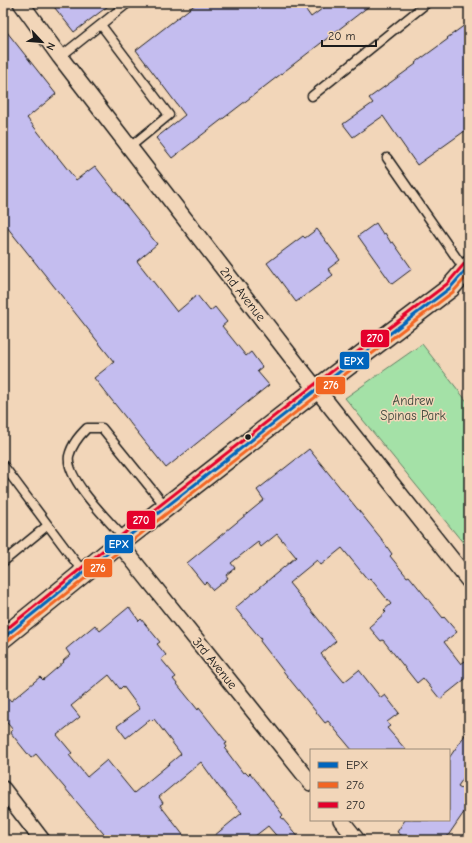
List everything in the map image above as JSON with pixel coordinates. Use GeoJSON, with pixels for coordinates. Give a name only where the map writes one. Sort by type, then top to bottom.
{"type":"FeatureCollection","features":[{"type":"Feature","properties":{"kind":"street","name":"2nd Avenue"},"geometry":{"type":"LineString","coordinates":[[21,3],[60,57],[317,389],[469,581]]}},
{"type":"Feature","properties":{"kind":"street"},"geometry":{"type":"LineString","coordinates":[[3,638],[122,541],[317,389],[450,288],[467,268]]}},
{"type":"Feature","properties":{"kind":"street","name":"3rd Avenue"},"geometry":{"type":"LineString","coordinates":[[122,541],[310,782]]}},
{"type":"Feature","properties":{"kind":"street"},"geometry":{"type":"LineString","coordinates":[[3,790],[42,840]]}},
{"type":"Feature","properties":{"kind":"street"},"geometry":{"type":"LineString","coordinates":[[342,821],[357,840]]}},
{"type":"Feature","properties":{"kind":"lane"},"geometry":{"type":"LineString","coordinates":[[60,57],[128,3]]}},
{"type":"Feature","properties":{"kind":"lane"},"geometry":{"type":"LineString","coordinates":[[312,96],[427,3]]}},
{"type":"Feature","properties":{"kind":"lane"},"geometry":{"type":"LineString","coordinates":[[101,25],[169,115],[130,147]]}},
{"type":"Feature","properties":{"kind":"lane"},"geometry":{"type":"LineString","coordinates":[[387,158],[467,268]]}},
{"type":"Feature","properties":{"kind":"lane"},"geometry":{"type":"LineString","coordinates":[[122,541],[81,488],[70,469],[69,456],[77,438],[87,428],[102,428],[166,507]]}},
{"type":"Feature","properties":{"kind":"lane"},"geometry":{"type":"LineString","coordinates":[[3,465],[83,572]]}},
{"type":"Feature","properties":{"kind":"lane"},"geometry":{"type":"LineString","coordinates":[[3,562],[48,525]]}},
{"type":"Feature","properties":{"kind":"green space","name":"Andrew Spinas Park"},"geometry":{"type":"Polygon","coordinates":[[[422,344],[469,404],[469,550],[345,398],[422,344]]]}},
{"type":"Feature","properties":{"kind":"building"},"geometry":{"type":"Polygon","coordinates":[[[51,3],[112,3],[74,32],[51,3]]]}},
{"type":"Feature","properties":{"kind":"building"},"geometry":{"type":"Polygon","coordinates":[[[197,3],[301,3],[311,17],[330,3],[373,3],[172,158],[156,138],[185,115],[136,50],[197,3]]]}},
{"type":"Feature","properties":{"kind":"building"},"geometry":{"type":"Polygon","coordinates":[[[469,22],[469,128],[417,165],[383,116],[353,137],[343,124],[373,103],[369,98],[416,64],[415,63],[469,22]]]}},
{"type":"Feature","properties":{"kind":"building"},"geometry":{"type":"Polygon","coordinates":[[[3,27],[56,94],[27,118],[76,180],[95,166],[157,244],[137,261],[177,312],[197,295],[210,311],[215,307],[227,322],[222,326],[246,356],[251,352],[262,367],[257,371],[269,385],[166,468],[94,378],[114,362],[3,222],[3,27]]]}},
{"type":"Feature","properties":{"kind":"building"},"geometry":{"type":"Polygon","coordinates":[[[376,223],[391,243],[393,242],[412,269],[392,284],[358,236],[376,223]]]}},
{"type":"Feature","properties":{"kind":"building"},"geometry":{"type":"Polygon","coordinates":[[[317,229],[340,260],[328,269],[333,275],[296,302],[267,263],[303,236],[305,238],[317,229]]]}},
{"type":"Feature","properties":{"kind":"building"},"geometry":{"type":"Polygon","coordinates":[[[309,449],[380,537],[392,554],[390,556],[407,577],[409,576],[443,618],[444,617],[457,632],[444,642],[461,664],[469,658],[469,676],[440,699],[423,678],[417,683],[383,640],[381,641],[369,627],[386,612],[384,610],[391,604],[370,578],[368,580],[342,548],[321,565],[317,560],[289,583],[336,641],[321,654],[344,682],[359,670],[381,698],[385,695],[399,713],[387,722],[390,726],[387,728],[405,749],[351,749],[328,721],[325,723],[260,641],[261,639],[235,608],[296,557],[277,534],[261,547],[258,542],[231,563],[235,568],[226,575],[228,578],[213,590],[206,582],[204,584],[187,563],[264,500],[257,490],[309,449]]]}},
{"type":"Feature","properties":{"kind":"building"},"geometry":{"type":"Polygon","coordinates":[[[129,607],[139,621],[141,619],[160,642],[157,644],[166,655],[161,659],[176,677],[173,679],[227,743],[225,744],[227,747],[225,749],[243,773],[245,772],[248,775],[250,773],[283,815],[281,817],[301,840],[280,840],[268,826],[250,840],[209,840],[242,813],[219,787],[201,762],[159,797],[163,803],[160,805],[187,840],[109,840],[36,754],[31,758],[10,732],[13,730],[3,718],[3,692],[11,701],[40,677],[43,680],[64,662],[63,661],[70,655],[66,649],[95,625],[100,631],[129,607]],[[109,675],[71,706],[80,717],[57,735],[72,753],[69,755],[87,777],[107,760],[134,793],[181,754],[154,719],[152,721],[150,719],[126,738],[117,726],[140,709],[123,686],[120,689],[109,675]]]}},
{"type":"Feature","properties":{"kind":"building"},"geometry":{"type":"Polygon","coordinates":[[[469,729],[469,770],[458,786],[469,793],[469,805],[445,840],[408,840],[397,832],[404,821],[450,821],[450,757],[469,729]]]}},
{"type":"Feature","properties":{"kind":"transit line","name":"270"},"geometry":{"type":"LineString","coordinates":[[3,632],[122,535],[314,385],[447,284],[465,263]]}},
{"type":"Feature","properties":{"kind":"transit line","name":"EPX"},"geometry":{"type":"LineString","coordinates":[[3,638],[125,539],[317,389],[450,288],[469,266]]}},
{"type":"Feature","properties":{"kind":"transit line","name":"276"},"geometry":{"type":"LineString","coordinates":[[6,642],[228,465],[453,292],[469,274]]}}]}
